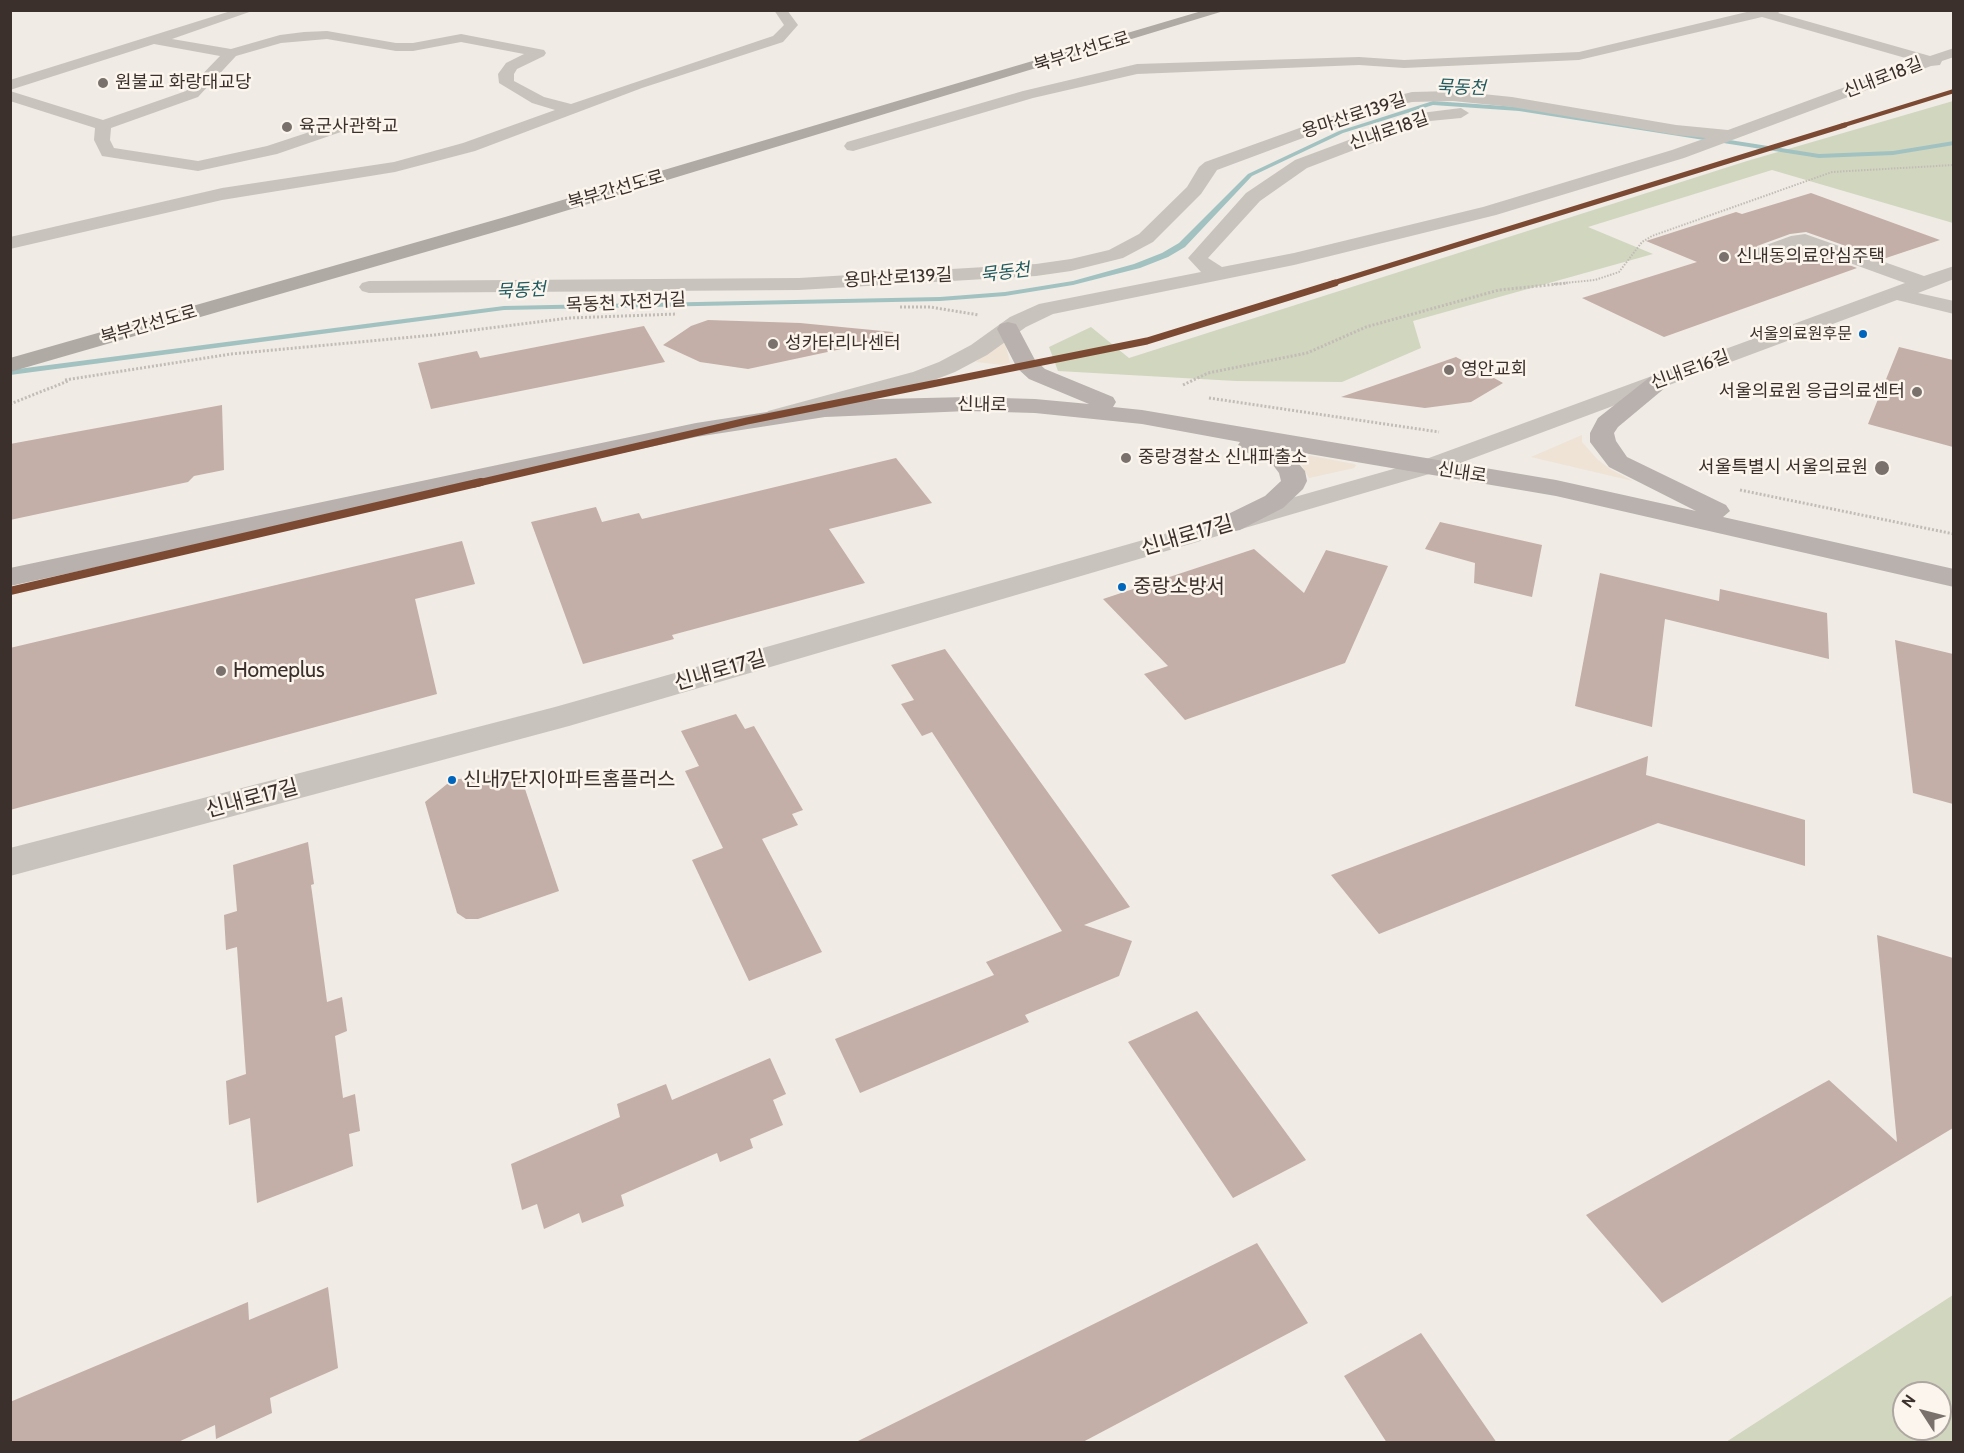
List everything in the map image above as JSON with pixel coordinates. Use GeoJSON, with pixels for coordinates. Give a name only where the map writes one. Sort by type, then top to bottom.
{"type":"FeatureCollection","features":[{"type":"Feature","properties":{"kind":"highway","name":"북부간선도로"},"geometry":{"type":"LineString","coordinates":[[710,144],[1179,10]]}},
{"type":"Feature","properties":{"kind":"highway","name":"북부간선도로"},"geometry":{"type":"LineString","coordinates":[[10,365],[1142,34],[1228,12]]}},
{"type":"Feature","properties":{"kind":"main road"},"geometry":{"type":"LineString","coordinates":[[1008,329],[1025,363],[1042,378],[1142,417]]}},
{"type":"Feature","properties":{"kind":"main road"},"geometry":{"type":"LineString","coordinates":[[1658,382],[1604,428],[1603,442],[1612,455],[1625,466],[1763,535]]}},
{"type":"Feature","properties":{"kind":"main road","name":"신내로"},"geometry":{"type":"LineString","coordinates":[[10,577],[696,430],[825,410],[932,405],[1035,406],[1142,417],[1556,488],[1953,578]]}},
{"type":"Feature","properties":{"kind":"main road"},"geometry":{"type":"LineString","coordinates":[[1207,429],[1271,452],[1289,466],[1294,476],[1292,485],[1283,495],[1230,524]]}},
{"type":"Feature","properties":{"kind":"street"},"geometry":{"type":"LineString","coordinates":[[10,85],[249,10]]}},
{"type":"Feature","properties":{"kind":"street"},"geometry":{"type":"LineString","coordinates":[[10,243],[222,194],[395,167],[469,147],[572,109],[778,39],[791,25],[780,10]]}},
{"type":"Feature","properties":{"kind":"street"},"geometry":{"type":"LineString","coordinates":[[853,146],[1029,94],[1137,69],[1359,61],[1404,64],[1579,56],[1764,11],[1953,66]]}},
{"type":"Feature","properties":{"kind":"street"},"geometry":{"type":"LineString","coordinates":[[153,40],[231,53],[280,39],[304,36],[327,35],[396,47],[413,47],[461,38],[539,53],[511,66],[506,74],[507,83],[538,100],[572,109]]}},
{"type":"Feature","properties":{"kind":"street","name":"신내로18길"},"geometry":{"type":"LineString","coordinates":[[760,420],[937,371],[966,358],[1008,329],[1037,313],[1053,308],[1294,259],[1489,211],[1677,154],[1953,52]]}},
{"type":"Feature","properties":{"kind":"street"},"geometry":{"type":"LineString","coordinates":[[10,96],[103,125],[192,94],[231,53]]}},
{"type":"Feature","properties":{"kind":"street","name":"용마산로139길"},"geometry":{"type":"LineString","coordinates":[[369,287],[799,284],[1036,270],[1071,265],[1116,254],[1146,238],[1195,190],[1204,171],[1212,166],[1375,106],[1394,100],[1424,96],[1512,102],[1676,130],[1732,135]]}},
{"type":"Feature","properties":{"kind":"street","name":"신내로18길"},"geometry":{"type":"LineString","coordinates":[[1218,274],[1201,262],[1198,258],[1201,254],[1253,197],[1310,159],[1427,116],[1457,113],[1506,118]]}},
{"type":"Feature","properties":{"kind":"street"},"geometry":{"type":"LineString","coordinates":[[103,125],[102,140],[108,152],[198,166],[271,150],[361,120]]}},
{"type":"Feature","properties":{"kind":"street"},"geometry":{"type":"LineString","coordinates":[[1563,128],[1628,139]]}},
{"type":"Feature","properties":{"kind":"street"},"geometry":{"type":"LineString","coordinates":[[1646,144],[1677,154]]}},
{"type":"Feature","properties":{"kind":"street"},"geometry":{"type":"LineString","coordinates":[[1212,166],[1275,181]]}},
{"type":"Feature","properties":{"kind":"street"},"geometry":{"type":"LineString","coordinates":[[1765,252],[1798,240],[1805,240],[1926,282],[1953,287]]}},
{"type":"Feature","properties":{"kind":"street","name":"신내로16길"},"geometry":{"type":"LineString","coordinates":[[1427,467],[1953,272]]}},
{"type":"Feature","properties":{"kind":"street"},"geometry":{"type":"LineString","coordinates":[[1897,294],[1953,308]]}},
{"type":"Feature","properties":{"kind":"street","name":"신내로17길"},"geometry":{"type":"LineString","coordinates":[[10,862],[557,718],[1427,467]]}},
{"type":"Feature","properties":{"kind":"path"},"geometry":{"type":"LineString","coordinates":[[1183,385],[1208,373],[1307,353],[1366,327],[1498,290],[1595,280],[1620,272],[1642,242],[1652,236],[1832,172],[1953,165]]}},
{"type":"Feature","properties":{"kind":"path"},"geometry":{"type":"LineString","coordinates":[[895,307],[930,307],[987,316]]}},
{"type":"Feature","properties":{"kind":"path","name":"목동천 자전거길"},"geometry":{"type":"LineString","coordinates":[[73,379],[231,354],[434,335],[569,318],[687,313]]}},
{"type":"Feature","properties":{"kind":"path"},"geometry":{"type":"LineString","coordinates":[[52,382],[73,379]]}},
{"type":"Feature","properties":{"kind":"path"},"geometry":{"type":"LineString","coordinates":[[10,404],[73,379]]}},
{"type":"Feature","properties":{"kind":"path"},"geometry":{"type":"LineString","coordinates":[[1201,397],[1442,432]]}},
{"type":"Feature","properties":{"kind":"path"},"geometry":{"type":"LineString","coordinates":[[1737,490],[1953,534]]}},
{"type":"Feature","properties":{"kind":"green space"},"geometry":{"type":"Polygon","coordinates":[[[1953,101],[1953,223],[1772,170],[1588,227],[1653,254],[1413,321],[1421,348],[1342,382],[1236,381],[1058,371],[1049,347],[1091,327],[1129,358],[1747,161],[1953,101]]]}},
{"type":"Feature","properties":{"kind":"green space"},"geometry":{"type":"Polygon","coordinates":[[[1953,1295],[1953,1442],[1726,1442],[1953,1295]]]}},
{"type":"Feature","properties":{"kind":"shaded area"},"geometry":{"type":"Polygon","coordinates":[[[995,342],[1005,342],[1010,363],[1003,365],[976,362],[995,342]]]}},
{"type":"Feature","properties":{"kind":"shaded area"},"geometry":{"type":"Polygon","coordinates":[[[1582,435],[1582,442],[1597,459],[1633,481],[1531,457],[1582,435]]]}},
{"type":"Feature","properties":{"kind":"shaded area"},"geometry":{"type":"Polygon","coordinates":[[[1288,453],[1356,465],[1354,468],[1309,478],[1301,464],[1288,453]]]}},
{"type":"Feature","properties":{"kind":"building"},"geometry":{"type":"Polygon","coordinates":[[[1811,193],[1940,240],[1883,259],[1806,232],[1790,234],[1757,246],[1753,253],[1757,258],[1766,260],[1803,248],[1857,268],[1664,337],[1582,298],[1697,262],[1646,241],[1736,212],[1742,214],[1811,193]]]}},
{"type":"Feature","properties":{"kind":"building","name":"성카타리나센터"},"geometry":{"type":"Polygon","coordinates":[[[708,320],[800,323],[893,332],[893,338],[748,369],[700,362],[663,345],[691,326],[708,320]]]}},
{"type":"Feature","properties":{"kind":"building"},"geometry":{"type":"Polygon","coordinates":[[[644,326],[665,362],[431,409],[418,363],[477,351],[480,358],[644,326]]]}},
{"type":"Feature","properties":{"kind":"building","name":"서울의료원 응급의료센터"},"geometry":{"type":"Polygon","coordinates":[[[1899,347],[1953,360],[1953,447],[1868,424],[1899,347]]]}},
{"type":"Feature","properties":{"kind":"building","name":"영안교회"},"geometry":{"type":"Polygon","coordinates":[[[1456,357],[1503,383],[1471,402],[1425,408],[1341,397],[1456,357]]]}},
{"type":"Feature","properties":{"kind":"building"},"geometry":{"type":"Polygon","coordinates":[[[222,405],[224,470],[194,476],[188,482],[10,520],[10,444],[222,405]]]}},
{"type":"Feature","properties":{"kind":"building"},"geometry":{"type":"Polygon","coordinates":[[[896,458],[932,503],[829,529],[865,583],[672,635],[674,639],[583,664],[531,522],[596,507],[602,522],[639,513],[642,519],[896,458]]]}},
{"type":"Feature","properties":{"kind":"building"},"geometry":{"type":"Polygon","coordinates":[[[1440,522],[1542,545],[1532,597],[1474,583],[1475,563],[1425,549],[1440,522]]]}},
{"type":"Feature","properties":{"kind":"building","name":"Homeplus"},"geometry":{"type":"Polygon","coordinates":[[[462,541],[475,584],[415,599],[437,694],[10,810],[10,648],[462,541]]]}},
{"type":"Feature","properties":{"kind":"building"},"geometry":{"type":"Polygon","coordinates":[[[1254,549],[1304,593],[1326,550],[1388,566],[1345,663],[1185,720],[1144,674],[1168,666],[1103,599],[1254,549]]]}},
{"type":"Feature","properties":{"kind":"building"},"geometry":{"type":"Polygon","coordinates":[[[1600,573],[1719,601],[1720,589],[1827,613],[1829,659],[1665,619],[1652,727],[1575,706],[1600,573]]]}},
{"type":"Feature","properties":{"kind":"building"},"geometry":{"type":"Polygon","coordinates":[[[1895,640],[1953,654],[1953,804],[1913,793],[1895,640]]]}},
{"type":"Feature","properties":{"kind":"building"},"geometry":{"type":"Polygon","coordinates":[[[945,649],[1130,907],[1084,925],[1132,941],[1119,976],[1025,1015],[1029,1022],[860,1093],[835,1039],[994,975],[986,962],[1062,931],[932,732],[922,736],[901,704],[914,700],[891,665],[945,649]]]}},
{"type":"Feature","properties":{"kind":"building"},"geometry":{"type":"Polygon","coordinates":[[[736,714],[745,729],[754,726],[803,810],[792,814],[798,825],[762,839],[822,952],[749,981],[692,860],[723,848],[685,771],[699,766],[681,731],[736,714]]]}},
{"type":"Feature","properties":{"kind":"building"},"geometry":{"type":"Polygon","coordinates":[[[1648,756],[1646,775],[1805,820],[1805,866],[1658,823],[1379,934],[1331,875],[1648,756]]]}},
{"type":"Feature","properties":{"kind":"building"},"geometry":{"type":"Polygon","coordinates":[[[519,771],[559,891],[478,919],[466,919],[457,913],[425,802],[452,780],[519,771]]]}},
{"type":"Feature","properties":{"kind":"building"},"geometry":{"type":"Polygon","coordinates":[[[308,842],[314,884],[311,885],[327,1002],[342,997],[347,1031],[335,1036],[343,1098],[355,1094],[360,1131],[349,1134],[353,1166],[257,1203],[250,1118],[229,1125],[226,1081],[246,1074],[237,947],[226,950],[224,915],[237,911],[233,865],[308,842]]]}},
{"type":"Feature","properties":{"kind":"building"},"geometry":{"type":"Polygon","coordinates":[[[1877,935],[1953,958],[1953,1128],[1662,1303],[1586,1215],[1829,1080],[1897,1142],[1877,935]]]}},
{"type":"Feature","properties":{"kind":"building"},"geometry":{"type":"Polygon","coordinates":[[[1197,1011],[1306,1160],[1233,1198],[1128,1042],[1197,1011]]]}},
{"type":"Feature","properties":{"kind":"building"},"geometry":{"type":"Polygon","coordinates":[[[770,1058],[786,1094],[773,1100],[783,1125],[750,1139],[753,1148],[720,1162],[717,1153],[621,1195],[624,1206],[582,1223],[579,1213],[544,1229],[537,1204],[522,1210],[511,1164],[620,1117],[617,1104],[666,1084],[672,1100],[770,1058]]]}},
{"type":"Feature","properties":{"kind":"building"},"geometry":{"type":"Polygon","coordinates":[[[1257,1243],[1308,1323],[1081,1443],[854,1443],[1257,1243]]]}},
{"type":"Feature","properties":{"kind":"building"},"geometry":{"type":"Polygon","coordinates":[[[328,1287],[338,1368],[270,1398],[272,1413],[216,1439],[215,1425],[176,1443],[10,1443],[10,1402],[248,1302],[249,1320],[328,1287]]]}},
{"type":"Feature","properties":{"kind":"building"},"geometry":{"type":"Polygon","coordinates":[[[1421,1333],[1497,1443],[1387,1443],[1344,1376],[1421,1333]]]}},
{"type":"Feature","properties":{"kind":"waterway","name":"묵동천"},"geometry":{"type":"LineString","coordinates":[[10,373],[504,308],[940,299],[1005,294],[1073,283],[1137,266],[1165,255],[1182,245],[1250,175],[1341,132],[1433,103],[1519,109],[1819,156],[1893,153],[1954,143]]}},
{"type":"Feature","properties":{"kind":"transit line"},"geometry":{"type":"LineString","coordinates":[[10,591],[747,421],[1147,341],[1954,91]]}},
{"type":"Feature","properties":{"kind":"place","name":"원불교 화랑대교당"},"geometry":{"type":"Point","coordinates":[103,83]}},
{"type":"Feature","properties":{"kind":"place","name":"육군사관학교"},"geometry":{"type":"Point","coordinates":[287,127]}},
{"type":"Feature","properties":{"kind":"place","name":"신내동의료안심주택"},"geometry":{"type":"Point","coordinates":[1724,257]}},
{"type":"Feature","properties":{"kind":"place","name":"서울의료원후문"},"geometry":{"type":"Point","coordinates":[1863,334]}},
{"type":"Feature","properties":{"kind":"place","name":"성카타리나센터"},"geometry":{"type":"Point","coordinates":[773,344]}},
{"type":"Feature","properties":{"kind":"place","name":"영안교회"},"geometry":{"type":"Point","coordinates":[1449,370]}},
{"type":"Feature","properties":{"kind":"place","name":"서울의료원 응급의료센터"},"geometry":{"type":"Point","coordinates":[1917,392]}},
{"type":"Feature","properties":{"kind":"place","name":"중랑경찰소 신내파출소"},"geometry":{"type":"Point","coordinates":[1126,458]}},
{"type":"Feature","properties":{"kind":"place","name":"서울특별시 서울의료원"},"geometry":{"type":"Point","coordinates":[1882,468]}},
{"type":"Feature","properties":{"kind":"place","name":"중랑소방서"},"geometry":{"type":"Point","coordinates":[1122,587]}},
{"type":"Feature","properties":{"kind":"place","name":"Homeplus"},"geometry":{"type":"Point","coordinates":[221,671]}},
{"type":"Feature","properties":{"kind":"place","name":"신내7단지아파트홈플러스"},"geometry":{"type":"Point","coordinates":[452,780]}}]}
